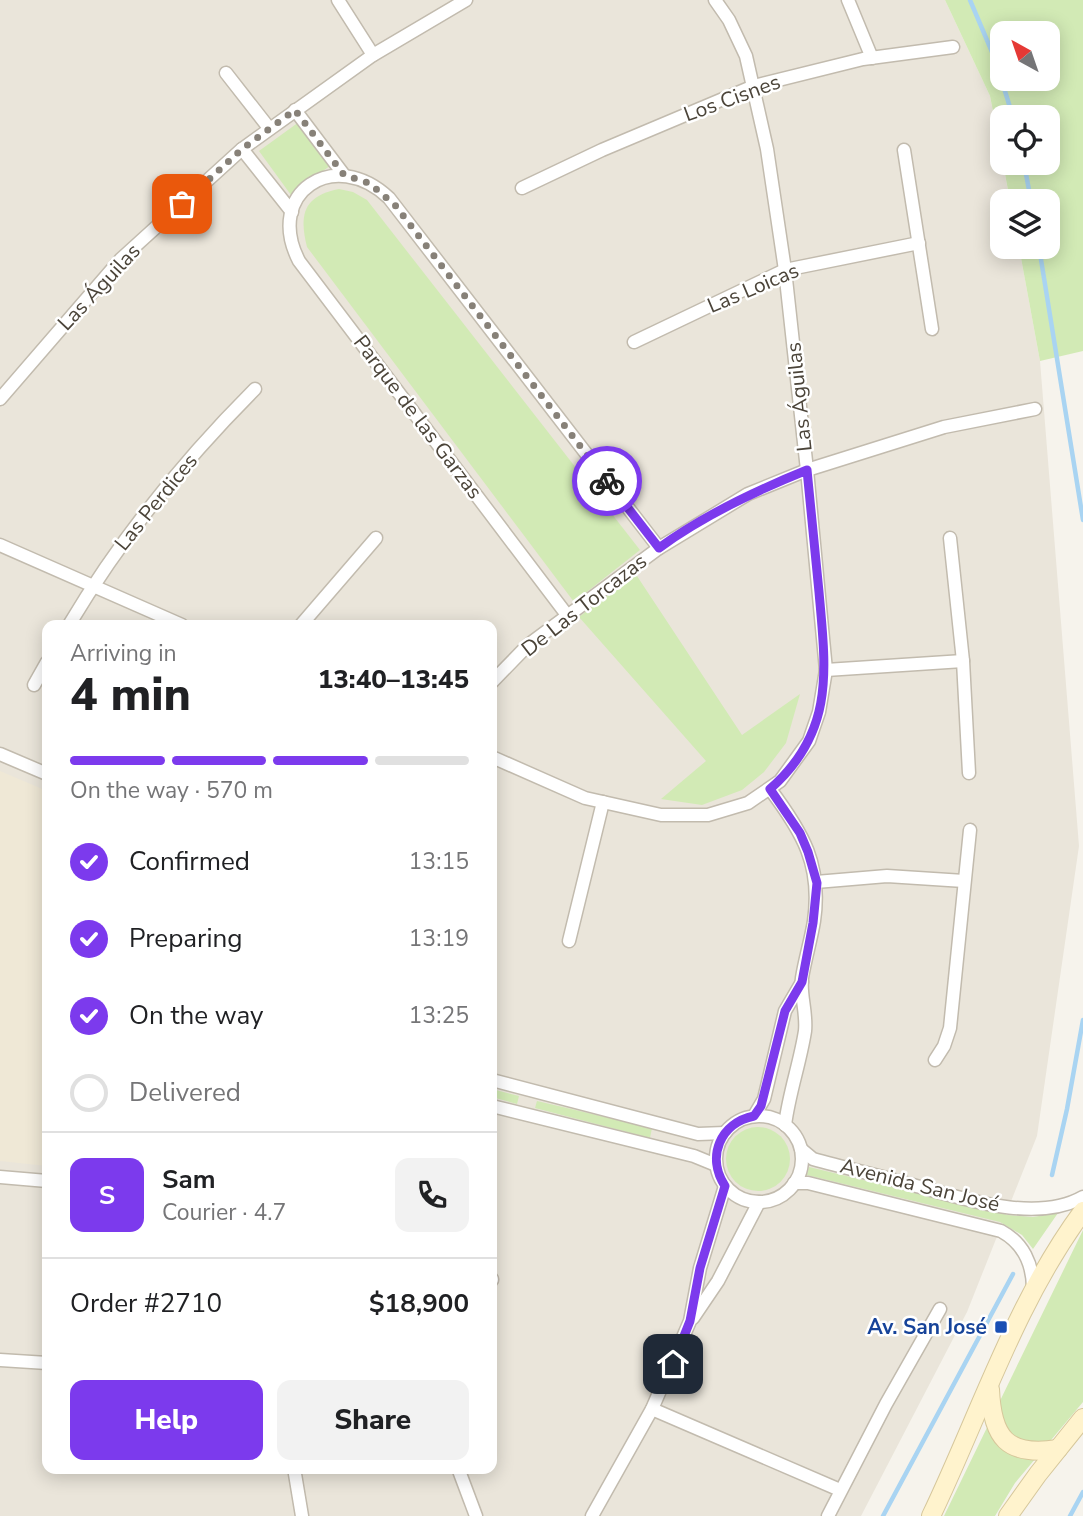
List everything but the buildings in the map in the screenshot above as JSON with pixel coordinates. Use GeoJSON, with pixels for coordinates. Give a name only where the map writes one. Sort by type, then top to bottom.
{"type":"FeatureCollection","features":[{"type":"Feature","properties":{"kind":"main road"},"geometry":{"type":"LineString","coordinates":[[931,1516],[1033,1290],[1083,1211]]}},
{"type":"Feature","properties":{"kind":"main road"},"geometry":{"type":"LineString","coordinates":[[990,1382],[992,1416],[1004,1439],[1024,1451],[1058,1449]]}},
{"type":"Feature","properties":{"kind":"main road"},"geometry":{"type":"LineString","coordinates":[[1008,1516],[1083,1418]]}},
{"type":"Feature","properties":{"kind":"street"},"geometry":{"type":"LineString","coordinates":[[338,0],[373,55]]}},
{"type":"Feature","properties":{"kind":"street","name":"Las Águilas"},"geometry":{"type":"LineString","coordinates":[[0,399],[121,259],[242,149],[373,55],[466,0]]}},
{"type":"Feature","properties":{"kind":"street","name":"Las Águilas"},"geometry":{"type":"LineString","coordinates":[[497,759],[585,798],[661,815],[700,816],[748,803],[770,789],[794,763],[808,741],[820,712],[825,670],[785,270],[767,149],[754,86],[746,56],[729,20],[715,0]]}},
{"type":"Feature","properties":{"kind":"street"},"geometry":{"type":"LineString","coordinates":[[848,0],[872,58]]}},
{"type":"Feature","properties":{"kind":"street","name":"Los Cisnes"},"geometry":{"type":"LineString","coordinates":[[522,188],[601,150],[754,86],[872,58],[953,47]]}},
{"type":"Feature","properties":{"kind":"street"},"geometry":{"type":"LineString","coordinates":[[226,73],[269,128]]}},
{"type":"Feature","properties":{"kind":"street"},"geometry":{"type":"LineString","coordinates":[[295,110],[344,175]]}},
{"type":"Feature","properties":{"kind":"street"},"geometry":{"type":"LineString","coordinates":[[242,149],[292,212]]}},
{"type":"Feature","properties":{"kind":"street"},"geometry":{"type":"LineString","coordinates":[[904,150],[932,329]]}},
{"type":"Feature","properties":{"kind":"street"},"geometry":{"type":"LineString","coordinates":[[292,212],[297,198],[315,181],[330,175],[344,175],[369,183],[395,205],[659,548]]}},
{"type":"Feature","properties":{"kind":"street","name":"Parque de las Garzas"},"geometry":{"type":"LineString","coordinates":[[292,212],[289,227],[291,243],[307,273],[567,615]]}},
{"type":"Feature","properties":{"kind":"street","name":"Las Loicas"},"geometry":{"type":"LineString","coordinates":[[634,342],[785,270],[919,243]]}},
{"type":"Feature","properties":{"kind":"street","name":"Las Perdices"},"geometry":{"type":"LineString","coordinates":[[72,620],[116,551],[154,503],[255,389]]}},
{"type":"Feature","properties":{"kind":"street","name":"De Las Torcazas"},"geometry":{"type":"LineString","coordinates":[[497,677],[528,645],[675,536],[748,494],[807,470],[944,427],[1035,409]]}},
{"type":"Feature","properties":{"kind":"street"},"geometry":{"type":"LineString","coordinates":[[305,620],[376,538]]}},
{"type":"Feature","properties":{"kind":"street"},"geometry":{"type":"LineString","coordinates":[[950,538],[963,661],[969,773]]}},
{"type":"Feature","properties":{"kind":"street"},"geometry":{"type":"LineString","coordinates":[[0,545],[170,620]]}},
{"type":"Feature","properties":{"kind":"street"},"geometry":{"type":"LineString","coordinates":[[825,670],[963,661]]}},
{"type":"Feature","properties":{"kind":"street"},"geometry":{"type":"LineString","coordinates":[[34,684],[42,670]]}},
{"type":"Feature","properties":{"kind":"street"},"geometry":{"type":"LineString","coordinates":[[0,754],[42,773]]}},
{"type":"Feature","properties":{"kind":"street"},"geometry":{"type":"LineString","coordinates":[[770,789],[800,833],[817,883],[802,982],[806,1016],[804,1032],[785,1125]]}},
{"type":"Feature","properties":{"kind":"street"},"geometry":{"type":"LineString","coordinates":[[569,941],[603,802]]}},
{"type":"Feature","properties":{"kind":"street"},"geometry":{"type":"LineString","coordinates":[[935,1060],[947,1040],[950,1028],[970,830]]}},
{"type":"Feature","properties":{"kind":"street"},"geometry":{"type":"LineString","coordinates":[[817,883],[887,877],[964,881]]}},
{"type":"Feature","properties":{"kind":"street"},"geometry":{"type":"LineString","coordinates":[[754,1116],[764,1099],[785,1011],[802,982]]}},
{"type":"Feature","properties":{"kind":"street"},"geometry":{"type":"LineString","coordinates":[[497,1081],[698,1134],[725,1133]]}},
{"type":"Feature","properties":{"kind":"street"},"geometry":{"type":"LineString","coordinates":[[497,1107],[694,1156],[716,1165]]}},
{"type":"Feature","properties":{"kind":"street"},"geometry":{"type":"LineString","coordinates":[[754,1116],[774,1119],[785,1125],[794,1134],[801,1149],[802,1163],[794,1183],[781,1196],[759,1202],[740,1198],[725,1186],[716,1165],[717,1148],[725,1133],[738,1121],[754,1116]]}},
{"type":"Feature","properties":{"kind":"street","name":"Avenida San José"},"geometry":{"type":"LineString","coordinates":[[801,1149],[813,1159],[996,1205],[1053,1208],[1083,1197]]}},
{"type":"Feature","properties":{"kind":"street"},"geometry":{"type":"LineString","coordinates":[[0,1177],[42,1181]]}},
{"type":"Feature","properties":{"kind":"street","name":"Avenida San José"},"geometry":{"type":"LineString","coordinates":[[794,1183],[808,1183],[1000,1231],[1012,1238],[1027,1255],[1033,1290]]}},
{"type":"Feature","properties":{"kind":"street"},"geometry":{"type":"LineString","coordinates":[[690,1321],[700,1268],[725,1186]]}},
{"type":"Feature","properties":{"kind":"street"},"geometry":{"type":"LineString","coordinates":[[592,1516],[652,1409],[690,1321],[718,1282],[759,1202]]}},
{"type":"Feature","properties":{"kind":"street"},"geometry":{"type":"LineString","coordinates":[[828,1516],[886,1404],[940,1309]]}},
{"type":"Feature","properties":{"kind":"street"},"geometry":{"type":"LineString","coordinates":[[0,1360],[42,1363]]}},
{"type":"Feature","properties":{"kind":"street"},"geometry":{"type":"LineString","coordinates":[[652,1409],[840,1490]]}},
{"type":"Feature","properties":{"kind":"street"},"geometry":{"type":"LineString","coordinates":[[295,1474],[302,1516]]}},
{"type":"Feature","properties":{"kind":"street"},"geometry":{"type":"LineString","coordinates":[[460,1474],[476,1516]]}},
{"type":"Feature","properties":{"kind":"shaded area"},"geometry":{"type":"Polygon","coordinates":[[[0,0],[945,0],[990,96],[990,175],[1005,175],[1008,189],[990,189],[990,259],[1021,259],[1040,361],[1079,846],[1037,1136],[967,1312],[861,1516],[0,1516],[0,0]]]}},
{"type":"Feature","properties":{"kind":"shaded area"},"geometry":{"type":"Polygon","coordinates":[[[0,771],[42,789],[42,1165],[0,1161],[0,771]]]}},
{"type":"Feature","properties":{"kind":"green space"},"geometry":{"type":"Polygon","coordinates":[[[945,0],[1083,0],[1083,351],[1040,361],[1021,259],[1060,259],[1060,189],[1008,189],[1005,175],[1060,175],[1060,105],[992,105],[945,0]]]}},
{"type":"Feature","properties":{"kind":"green space"},"geometry":{"type":"Polygon","coordinates":[[[299,122],[331,165],[291,195],[259,151],[299,122]]]}},
{"type":"Feature","properties":{"kind":"green space"},"geometry":{"type":"Polygon","coordinates":[[[339,189],[353,192],[367,200],[640,550],[574,602],[307,247],[304,216],[307,209],[318,197],[339,189]]]}},
{"type":"Feature","properties":{"kind":"green space"},"geometry":{"type":"Polygon","coordinates":[[[635,573],[742,735],[800,694],[786,743],[764,772],[742,790],[702,805],[661,799],[706,761],[579,617],[635,573]]]}},
{"type":"Feature","properties":{"kind":"green space"},"geometry":{"type":"Polygon","coordinates":[[[497,1090],[519,1096],[517,1104],[497,1098],[497,1090]]]}},
{"type":"Feature","properties":{"kind":"green space"},"geometry":{"type":"Polygon","coordinates":[[[537,1101],[652,1128],[650,1138],[535,1108],[537,1101]]]}},
{"type":"Feature","properties":{"kind":"green space"},"geometry":{"type":"Polygon","coordinates":[[[752,1127],[764,1127],[781,1136],[788,1147],[788,1171],[781,1182],[764,1191],[752,1191],[740,1186],[731,1177],[726,1165],[726,1153],[731,1141],[740,1132],[752,1127]]]}},
{"type":"Feature","properties":{"kind":"green space"},"geometry":{"type":"Polygon","coordinates":[[[809,1167],[1008,1215],[1033,1217],[1058,1213],[1033,1249],[1022,1235],[1000,1222],[807,1175],[809,1167]]]}},
{"type":"Feature","properties":{"kind":"green space"},"geometry":{"type":"Polygon","coordinates":[[[1083,1230],[1083,1402],[1015,1483],[995,1516],[944,1516],[1083,1230]]]}},
{"type":"Feature","properties":{"kind":"waterway"},"geometry":{"type":"LineString","coordinates":[[970,0],[995,59],[1009,105]]}},
{"type":"Feature","properties":{"kind":"waterway"},"geometry":{"type":"LineString","coordinates":[[1026,175],[1029,189]]}},
{"type":"Feature","properties":{"kind":"waterway"},"geometry":{"type":"LineString","coordinates":[[1041,259],[1083,520]]}},
{"type":"Feature","properties":{"kind":"waterway"},"geometry":{"type":"LineString","coordinates":[[1052,1175],[1083,1020]]}},
{"type":"Feature","properties":{"kind":"waterway"},"geometry":{"type":"LineString","coordinates":[[883,1516],[1013,1274]]}},
{"type":"Feature","properties":{"kind":"waterway"},"geometry":{"type":"LineString","coordinates":[[1070,1516],[1083,1492]]}},
{"type":"Feature","properties":{"kind":"way so far"},"geometry":{"type":"LineString","coordinates":[[182,204],[242,149],[295,110],[344,175],[369,183],[383,192],[395,205],[607,481]]}},
{"type":"Feature","properties":{"kind":"place","name":"Av. San José"},"geometry":{"type":"Point","coordinates":[1001,1327]}},
{"type":"Feature","properties":{"kind":"route"},"geometry":{"type":"LineString","coordinates":[[607,481],[659,548],[748,494],[807,470],[825,670],[820,712],[808,741],[780,781],[770,789],[800,833],[817,883],[802,982],[785,1011],[761,1106],[754,1116],[731,1126],[719,1143],[716,1165],[725,1186],[700,1268],[690,1321],[673,1364]]}}]}
